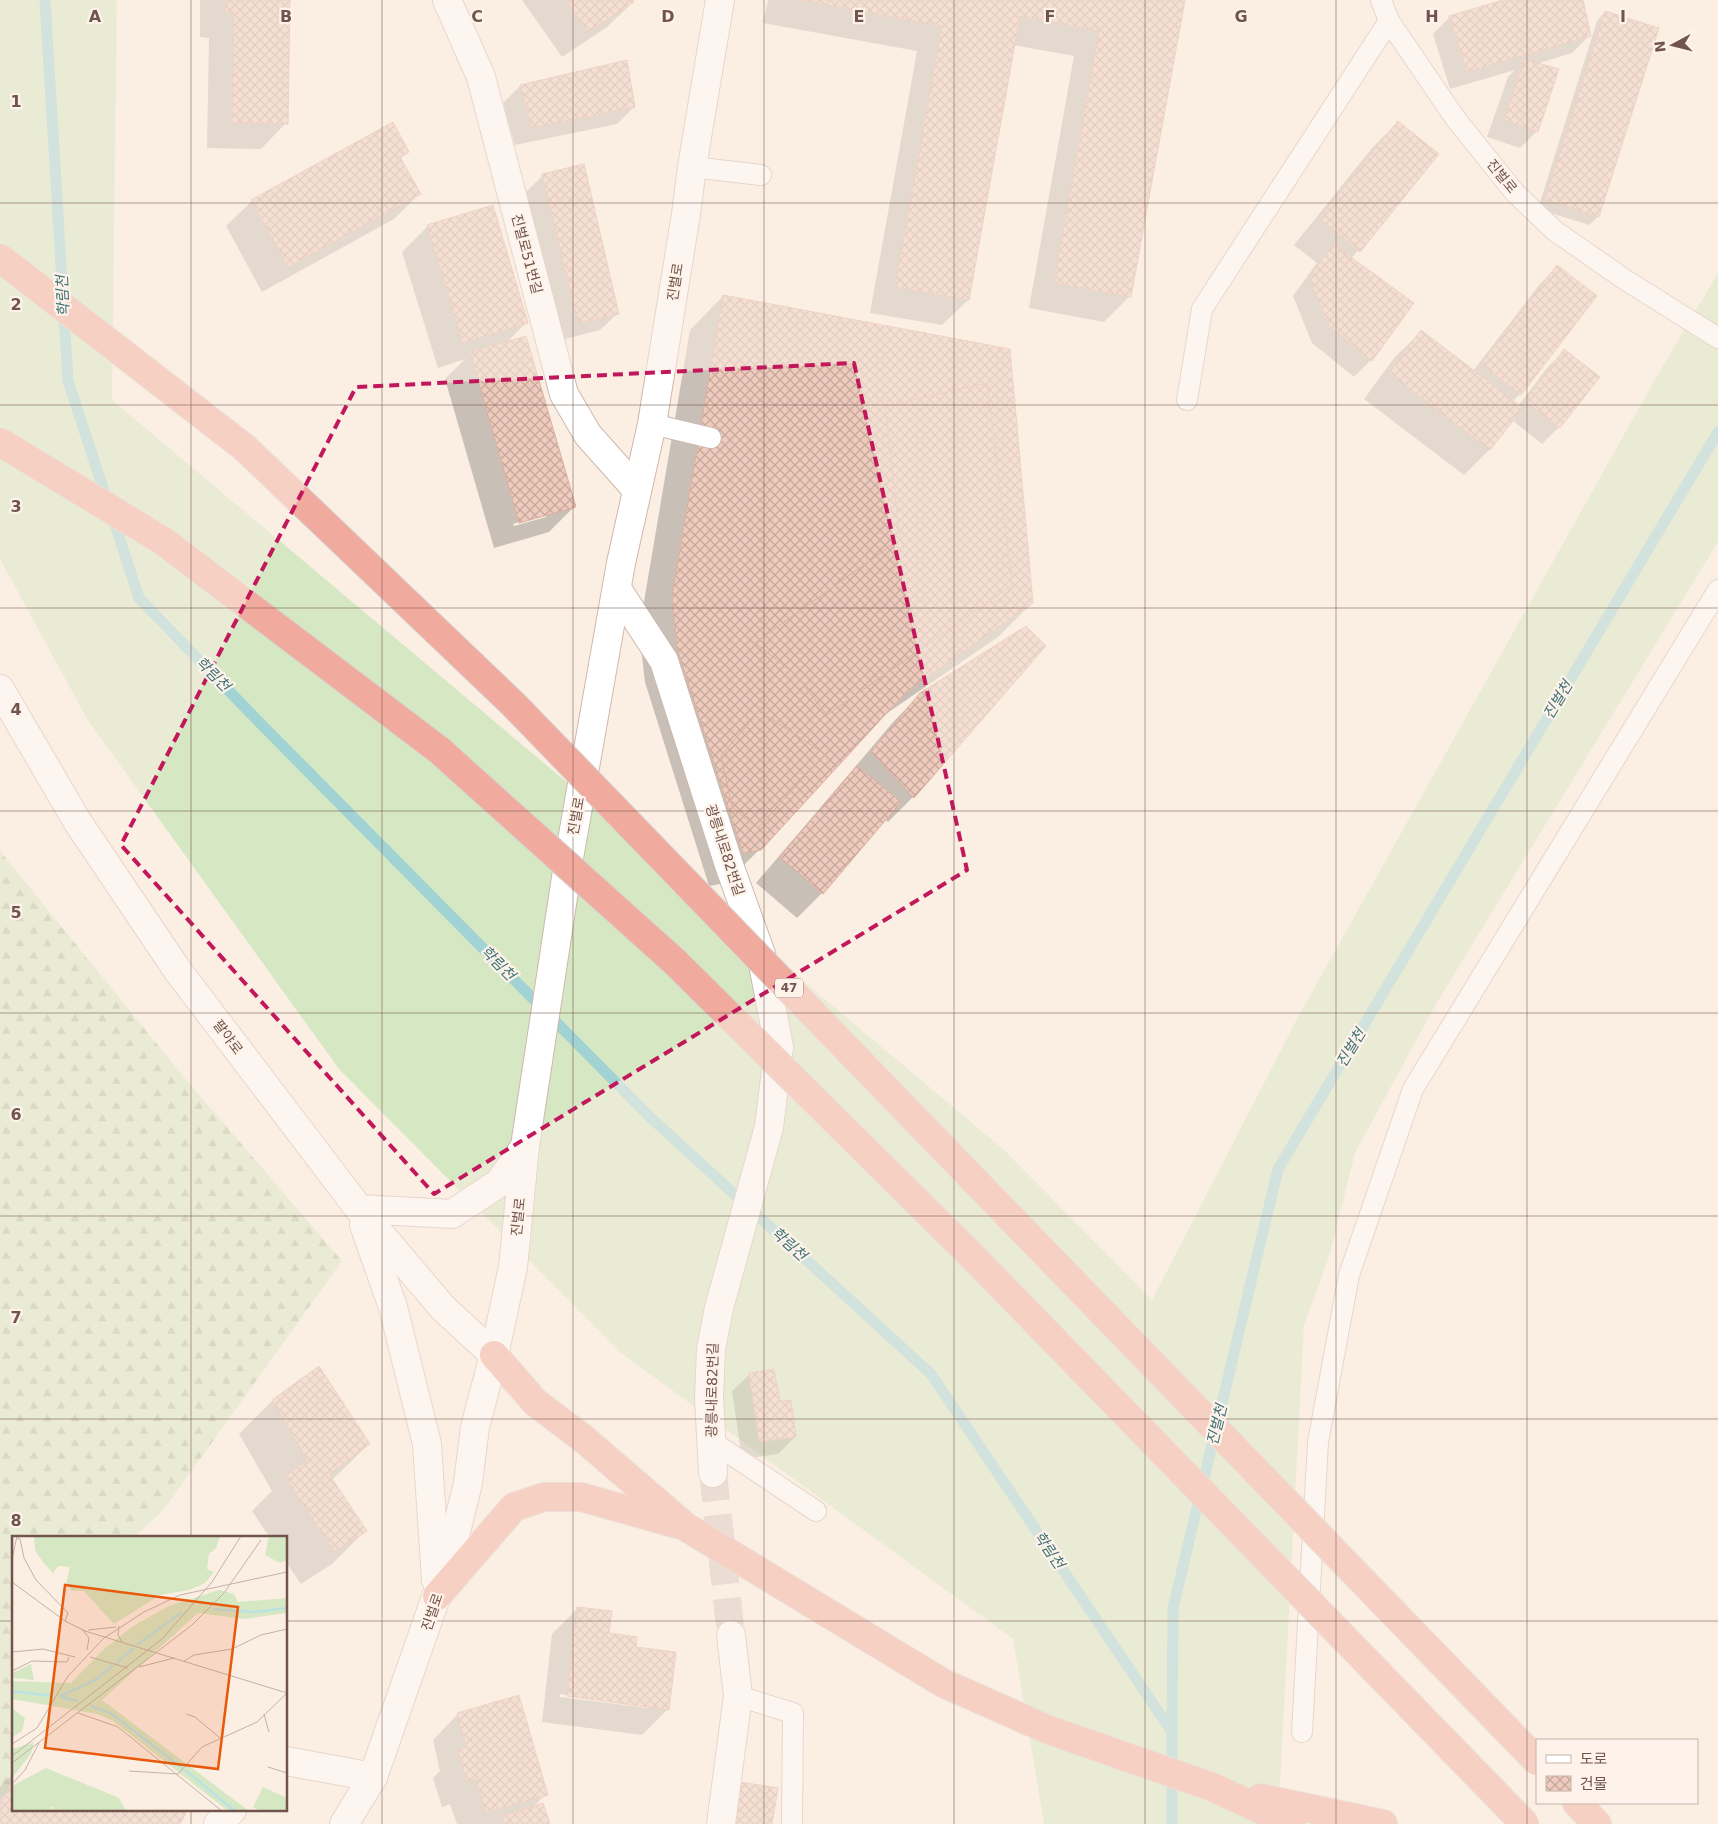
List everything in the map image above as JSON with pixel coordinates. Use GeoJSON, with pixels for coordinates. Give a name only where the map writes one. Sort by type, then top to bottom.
{"type":"FeatureCollection","features":[{"type":"Feature","properties":{"kind":"highway","name":"47"},"geometry":{"type":"LineString","coordinates":[[0,258],[245,448],[514,704],[1536,1760]]}},
{"type":"Feature","properties":{"kind":"highway"},"geometry":{"type":"LineString","coordinates":[[0,442],[163,541],[439,750],[675,962],[981,1265],[1525,1824]]}},
{"type":"Feature","properties":{"kind":"highway"},"geometry":{"type":"LineString","coordinates":[[494,1356],[536,1402],[585,1440],[686,1527],[943,1683],[1049,1730],[1215,1788],[1291,1824]]}},
{"type":"Feature","properties":{"kind":"highway"},"geometry":{"type":"LineString","coordinates":[[437,1596],[514,1508],[544,1497],[581,1497],[686,1527]]}},
{"type":"Feature","properties":{"kind":"highway"},"geometry":{"type":"LineString","coordinates":[[1215,1788],[1383,1824]]}},
{"type":"Feature","properties":{"kind":"highway"},"geometry":{"type":"LineString","coordinates":[[1578,1804],[1598,1824]]}},
{"type":"Feature","properties":{"kind":"street","name":"진벌로51번길"},"geometry":{"type":"LineString","coordinates":[[447,0],[481,77],[564,394],[588,435],[637,490]]}},
{"type":"Feature","properties":{"kind":"street","name":"진벌로"},"geometry":{"type":"LineString","coordinates":[[344,1824],[373,1777],[449,1560],[468,1483],[475,1427],[494,1356],[513,1267],[525,1146],[569,858],[619,576],[652,424],[720,0]]}},
{"type":"Feature","properties":{"kind":"street","name":"광릉내로82번길"},"geometry":{"type":"LineString","coordinates":[[619,576],[664,661],[729,866],[761,954],[779,1047],[769,1127],[719,1308],[711,1349],[710,1398],[713,1473]]}},
{"type":"Feature","properties":{"kind":"street","name":"팔야로"},"geometry":{"type":"LineString","coordinates":[[0,689],[77,821],[178,971],[359,1209],[443,1308],[494,1356]]}},
{"type":"Feature","properties":{"kind":"street"},"geometry":{"type":"LineString","coordinates":[[437,1596],[427,1444],[393,1307],[359,1209],[452,1214],[499,1183],[525,1146]]}},
{"type":"Feature","properties":{"kind":"street"},"geometry":{"type":"LineString","coordinates":[[721,1824],[738,1696],[731,1635]]}},
{"type":"Feature","properties":{"kind":"street"},"geometry":{"type":"LineString","coordinates":[[288,1761],[373,1777]]}},
{"type":"Feature","properties":{"kind":"street"},"geometry":{"type":"LineString","coordinates":[[218,1824],[230,1812]]}},
{"type":"Feature","properties":{"kind":"lane","name":"진벌로"},"geometry":{"type":"LineString","coordinates":[[1381,0],[1389,21],[1455,118],[1515,193],[1555,231],[1624,279],[1718,338]]}},
{"type":"Feature","properties":{"kind":"lane"},"geometry":{"type":"LineString","coordinates":[[1186,400],[1202,309],[1389,21]]}},
{"type":"Feature","properties":{"kind":"lane"},"geometry":{"type":"LineString","coordinates":[[692,167],[761,175]]}},
{"type":"Feature","properties":{"kind":"lane"},"geometry":{"type":"LineString","coordinates":[[652,424],[711,438]]}},
{"type":"Feature","properties":{"kind":"lane"},"geometry":{"type":"LineString","coordinates":[[1302,1732],[1318,1442],[1349,1275],[1413,1089],[1718,590]]}},
{"type":"Feature","properties":{"kind":"lane"},"geometry":{"type":"LineString","coordinates":[[711,1441],[816,1511]]}},
{"type":"Feature","properties":{"kind":"lane"},"geometry":{"type":"LineString","coordinates":[[738,1696],[793,1713],[792,1824]]}},
{"type":"Feature","properties":{"kind":"highlighted area"},"geometry":{"type":"Polygon","coordinates":[[[854,363],[967,870],[434,1194],[121,845],[356,387],[854,363]]]}},
{"type":"Feature","properties":{"kind":"green space"},"geometry":{"type":"Polygon","coordinates":[[[0,0],[117,0],[112,400],[1003,1149],[1152,1300],[1297,1019],[1654,381],[1718,273],[1718,542],[1436,1004],[1355,1153],[1329,1257],[1304,1325],[1278,1824],[1044,1824],[1013,1639],[621,1353],[339,1069],[87,719],[0,559],[0,0]]]}},
{"type":"Feature","properties":{"kind":"green space"},"geometry":{"type":"Polygon","coordinates":[[[0,851],[183,1076],[342,1261],[165,1508],[135,1536],[12,1536],[12,1787],[0,1799],[0,851]]]}},
{"type":"Feature","properties":{"kind":"building"},"geometry":{"type":"Polygon","coordinates":[[[225,0],[290,0],[288,124],[232,123],[234,12],[225,12],[225,0]]]}},
{"type":"Feature","properties":{"kind":"building"},"geometry":{"type":"Polygon","coordinates":[[[566,0],[633,0],[634,2],[588,32],[566,0]]]}},
{"type":"Feature","properties":{"kind":"building"},"geometry":{"type":"Polygon","coordinates":[[[800,0],[1185,0],[1131,297],[1054,283],[1099,31],[1020,16],[969,300],[895,287],[942,26],[800,0]]]}},
{"type":"Feature","properties":{"kind":"building"},"geometry":{"type":"Polygon","coordinates":[[[1503,0],[1583,0],[1591,36],[1467,72],[1449,16],[1503,0]]]}},
{"type":"Feature","properties":{"kind":"building"},"geometry":{"type":"Polygon","coordinates":[[[1605,11],[1659,28],[1599,217],[1545,200],[1605,11]]]}},
{"type":"Feature","properties":{"kind":"building"},"geometry":{"type":"Polygon","coordinates":[[[1524,59],[1559,69],[1538,132],[1504,120],[1524,59]]]}},
{"type":"Feature","properties":{"kind":"building"},"geometry":{"type":"Polygon","coordinates":[[[627,60],[635,107],[532,128],[520,85],[627,60]]]}},
{"type":"Feature","properties":{"kind":"building"},"geometry":{"type":"Polygon","coordinates":[[[1398,121],[1439,154],[1360,252],[1319,218],[1398,121]]]}},
{"type":"Feature","properties":{"kind":"building"},"geometry":{"type":"Polygon","coordinates":[[[393,122],[409,152],[400,157],[421,194],[288,267],[251,200],[393,122]]]}},
{"type":"Feature","properties":{"kind":"building"},"geometry":{"type":"Polygon","coordinates":[[[584,164],[619,314],[578,323],[542,174],[584,164]]]}},
{"type":"Feature","properties":{"kind":"building"},"geometry":{"type":"Polygon","coordinates":[[[493,205],[528,323],[463,343],[427,225],[493,205]]]}},
{"type":"Feature","properties":{"kind":"building"},"geometry":{"type":"Polygon","coordinates":[[[1333,244],[1414,303],[1372,361],[1329,326],[1309,278],[1333,244]]]}},
{"type":"Feature","properties":{"kind":"building"},"geometry":{"type":"Polygon","coordinates":[[[1557,265],[1597,296],[1521,395],[1481,364],[1557,265]]]}},
{"type":"Feature","properties":{"kind":"building"},"geometry":{"type":"Polygon","coordinates":[[[723,295],[1010,349],[1033,603],[907,691],[761,850],[743,853],[677,648],[672,596],[723,295]]]}},
{"type":"Feature","properties":{"kind":"building"},"geometry":{"type":"Polygon","coordinates":[[[1421,330],[1523,408],[1490,450],[1389,373],[1421,330]]]}},
{"type":"Feature","properties":{"kind":"building"},"geometry":{"type":"Polygon","coordinates":[[[526,336],[576,507],[519,523],[470,352],[526,336]]]}},
{"type":"Feature","properties":{"kind":"building"},"geometry":{"type":"Polygon","coordinates":[[[1564,349],[1600,377],[1560,428],[1525,401],[1564,349]]]}},
{"type":"Feature","properties":{"kind":"building"},"geometry":{"type":"Polygon","coordinates":[[[987,383],[1012,585],[827,715],[796,675],[755,643],[900,539],[885,406],[987,383]]]}},
{"type":"Feature","properties":{"kind":"building"},"geometry":{"type":"Polygon","coordinates":[[[1026,626],[1046,646],[914,798],[871,752],[920,693],[1026,626]]]}},
{"type":"Feature","properties":{"kind":"building"},"geometry":{"type":"Polygon","coordinates":[[[759,711],[825,754],[758,828],[732,807],[721,756],[759,711]]]}},
{"type":"Feature","properties":{"kind":"building"},"geometry":{"type":"Polygon","coordinates":[[[857,766],[901,802],[823,894],[780,857],[857,766]]]}},
{"type":"Feature","properties":{"kind":"building"},"geometry":{"type":"Polygon","coordinates":[[[319,1366],[370,1444],[329,1474],[367,1531],[335,1552],[285,1477],[307,1460],[272,1400],[319,1366]]]}},
{"type":"Feature","properties":{"kind":"building"},"geometry":{"type":"Polygon","coordinates":[[[774,1369],[780,1401],[791,1400],[796,1437],[759,1442],[749,1373],[774,1369]]]}},
{"type":"Feature","properties":{"kind":"building"},"geometry":{"type":"Polygon","coordinates":[[[577,1607],[612,1611],[609,1633],[637,1637],[636,1647],[676,1652],[669,1710],[567,1696],[577,1607]]]}},
{"type":"Feature","properties":{"kind":"building"},"geometry":{"type":"Polygon","coordinates":[[[519,1695],[548,1795],[486,1812],[476,1779],[467,1782],[458,1751],[466,1747],[457,1713],[519,1695]]]}},
{"type":"Feature","properties":{"kind":"building"},"geometry":{"type":"Polygon","coordinates":[[[12,1782],[12,1812],[186,1813],[180,1824],[0,1824],[0,1806],[12,1782]]]}},
{"type":"Feature","properties":{"kind":"building"},"geometry":{"type":"Polygon","coordinates":[[[740,1782],[778,1788],[772,1824],[733,1824],[740,1782]]]}},
{"type":"Feature","properties":{"kind":"building"},"geometry":{"type":"Polygon","coordinates":[[[543,1803],[550,1824],[505,1824],[502,1816],[543,1803]]]}},
{"type":"Feature","properties":{"kind":"waterway","name":"학림천"},"geometry":{"type":"LineString","coordinates":[[45,0],[68,381],[139,598],[650,1117],[931,1374],[1172,1732],[1172,1824]]}},
{"type":"Feature","properties":{"kind":"waterway","name":"진벌천"},"geometry":{"type":"LineString","coordinates":[[1172,1732],[1173,1608],[1278,1169],[1718,432]]}},
{"type":"Feature","properties":{"kind":"tunnel"},"geometry":{"type":"LineString","coordinates":[[713,1473],[731,1635]]}}]}
